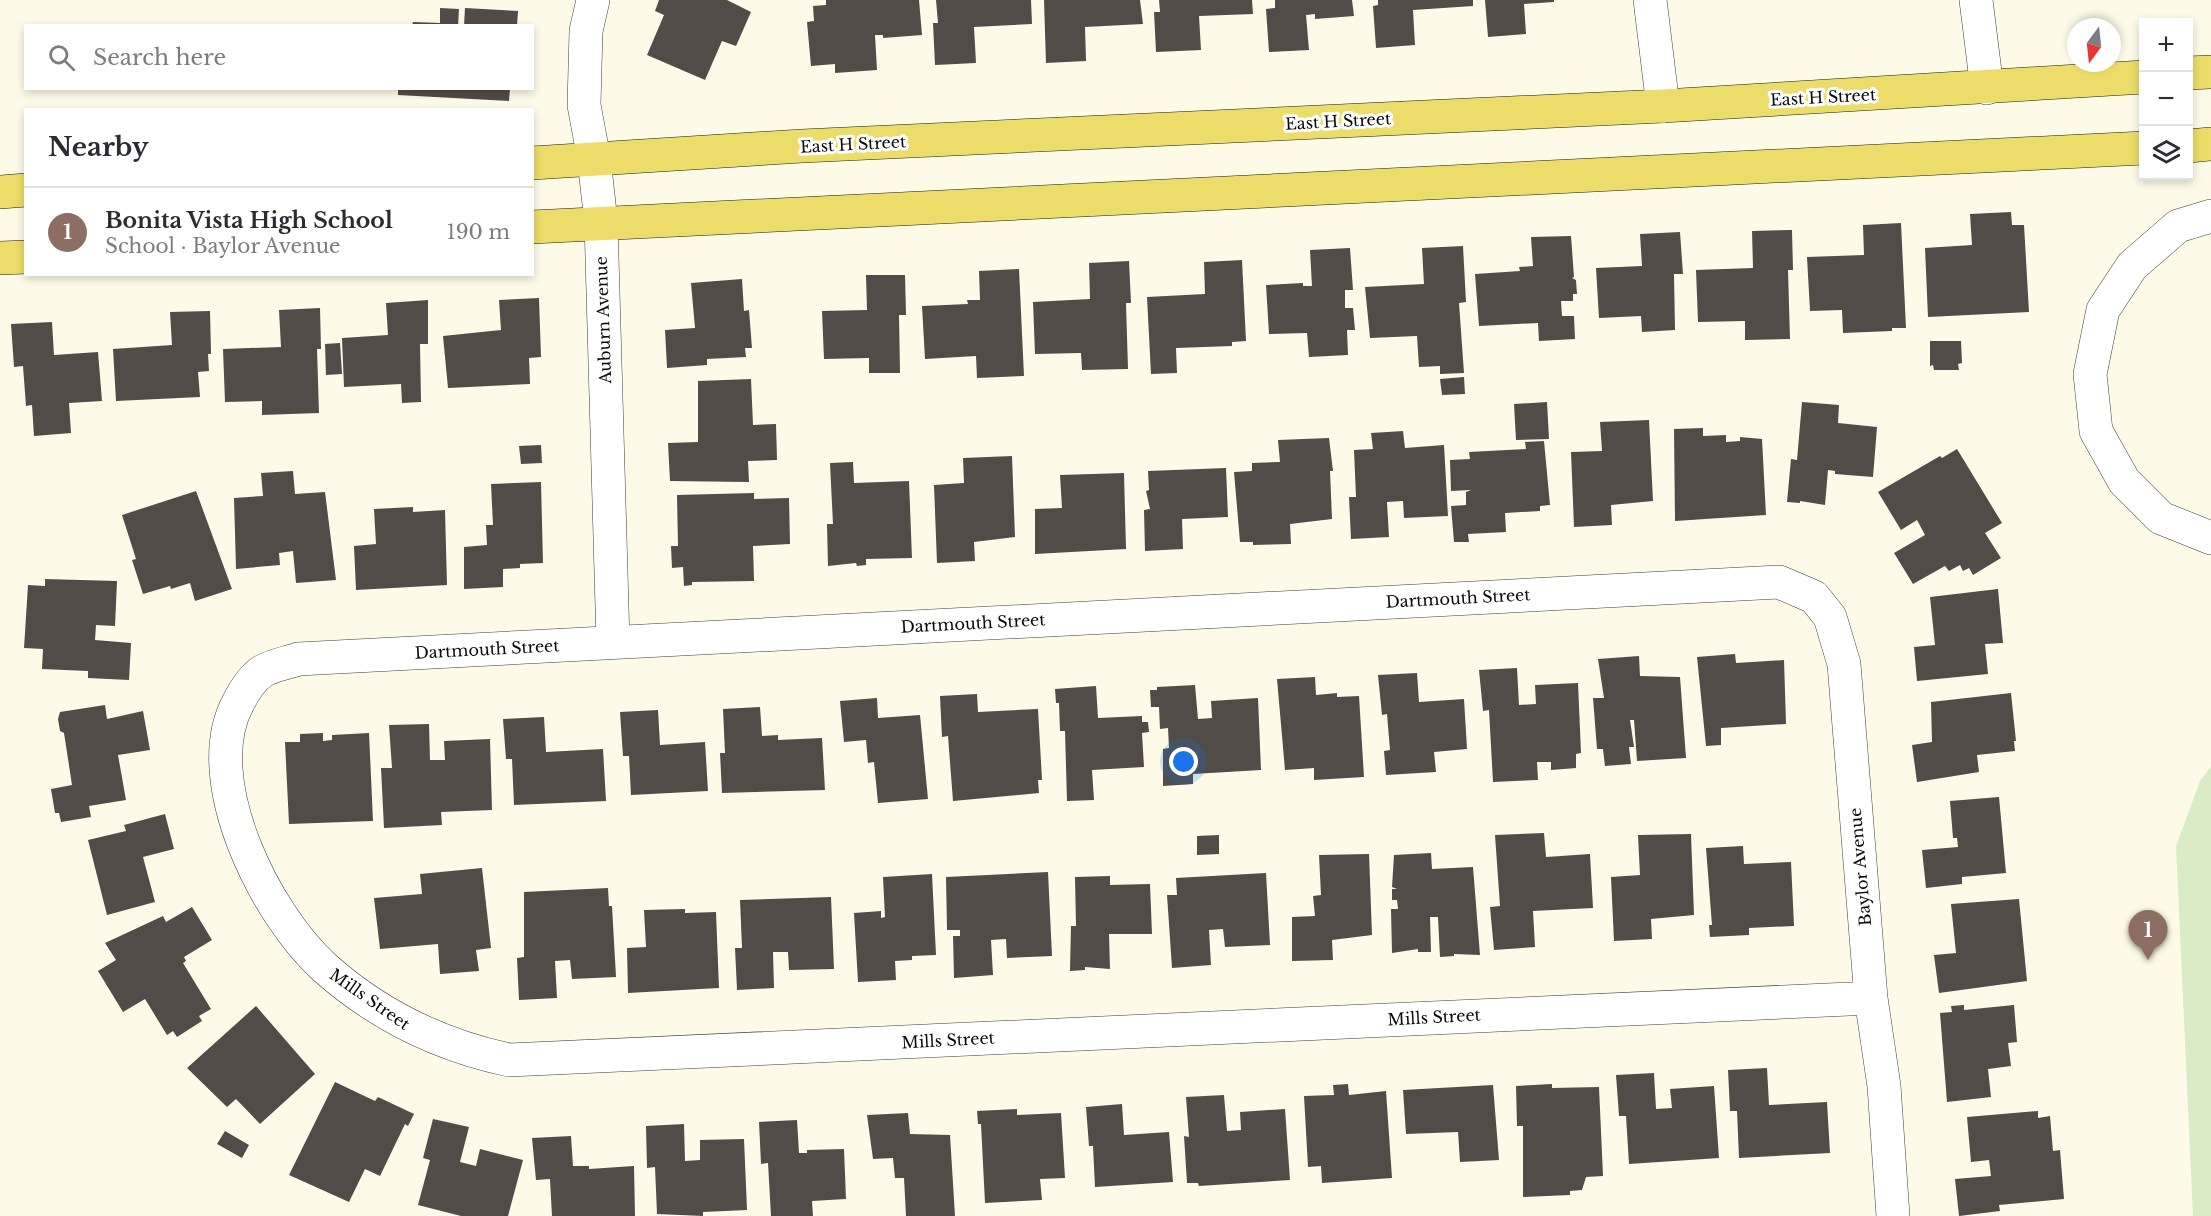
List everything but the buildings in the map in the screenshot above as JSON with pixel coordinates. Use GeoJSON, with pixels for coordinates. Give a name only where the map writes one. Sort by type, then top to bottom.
{"type":"FeatureCollection","features":[{"type":"Feature","properties":{"kind":"main road"},"geometry":{"type":"LineString","coordinates":[[2193,73],[2211,72]]}},
{"type":"Feature","properties":{"kind":"main road","name":"East H Street"},"geometry":{"type":"LineString","coordinates":[[534,163],[813,145],[1663,106],[2139,77]]}},
{"type":"Feature","properties":{"kind":"main road"},"geometry":{"type":"LineString","coordinates":[[2193,146],[2211,144]]}},
{"type":"Feature","properties":{"kind":"main road"},"geometry":{"type":"LineString","coordinates":[[534,227],[2139,148]]}},
{"type":"Feature","properties":{"kind":"main road"},"geometry":{"type":"LineString","coordinates":[[0,192],[24,190]]}},
{"type":"Feature","properties":{"kind":"main road"},"geometry":{"type":"LineString","coordinates":[[0,258],[24,257]]}},
{"type":"Feature","properties":{"kind":"street","name":"Auburn Avenue"},"geometry":{"type":"LineString","coordinates":[[593,0],[586,31],[584,105],[594,159],[601,222],[613,642]]}},
{"type":"Feature","properties":{"kind":"street"},"geometry":{"type":"LineString","coordinates":[[1650,0],[1663,106]]}},
{"type":"Feature","properties":{"kind":"street"},"geometry":{"type":"LineString","coordinates":[[1976,0],[1987,88]]}},
{"type":"Feature","properties":{"kind":"street"},"geometry":{"type":"LineString","coordinates":[[2211,216],[2178,226],[2132,266],[2103,310],[2090,374],[2096,431],[2124,481],[2162,518],[2211,538]]}},
{"type":"Feature","properties":{"kind":"street","name":"Baylor Avenue"},"geometry":{"type":"LineString","coordinates":[[1744,583],[1779,582],[1814,597],[1830,617],[1844,664],[1871,998],[1884,1086],[1893,1216]]}},
{"type":"Feature","properties":{"kind":"street","name":"Dartmouth Street"},"geometry":{"type":"LineString","coordinates":[[228,720],[244,690],[264,671],[298,660],[1744,583]]}},
{"type":"Feature","properties":{"kind":"street","name":"Mills Street"},"geometry":{"type":"LineString","coordinates":[[228,720],[226,757],[231,796],[240,834],[268,896],[296,937],[324,967],[395,1020],[470,1052],[509,1060],[1871,998]]}},
{"type":"Feature","properties":{"kind":"green space"},"geometry":{"type":"Polygon","coordinates":[[[2211,766],[2211,1216],[2193,1216],[2176,846],[2200,781],[2211,766]]]}},
{"type":"Feature","properties":{"kind":"place","name":"Bonita Vista High School"},"geometry":{"type":"Point","coordinates":[2148,960]}}]}
